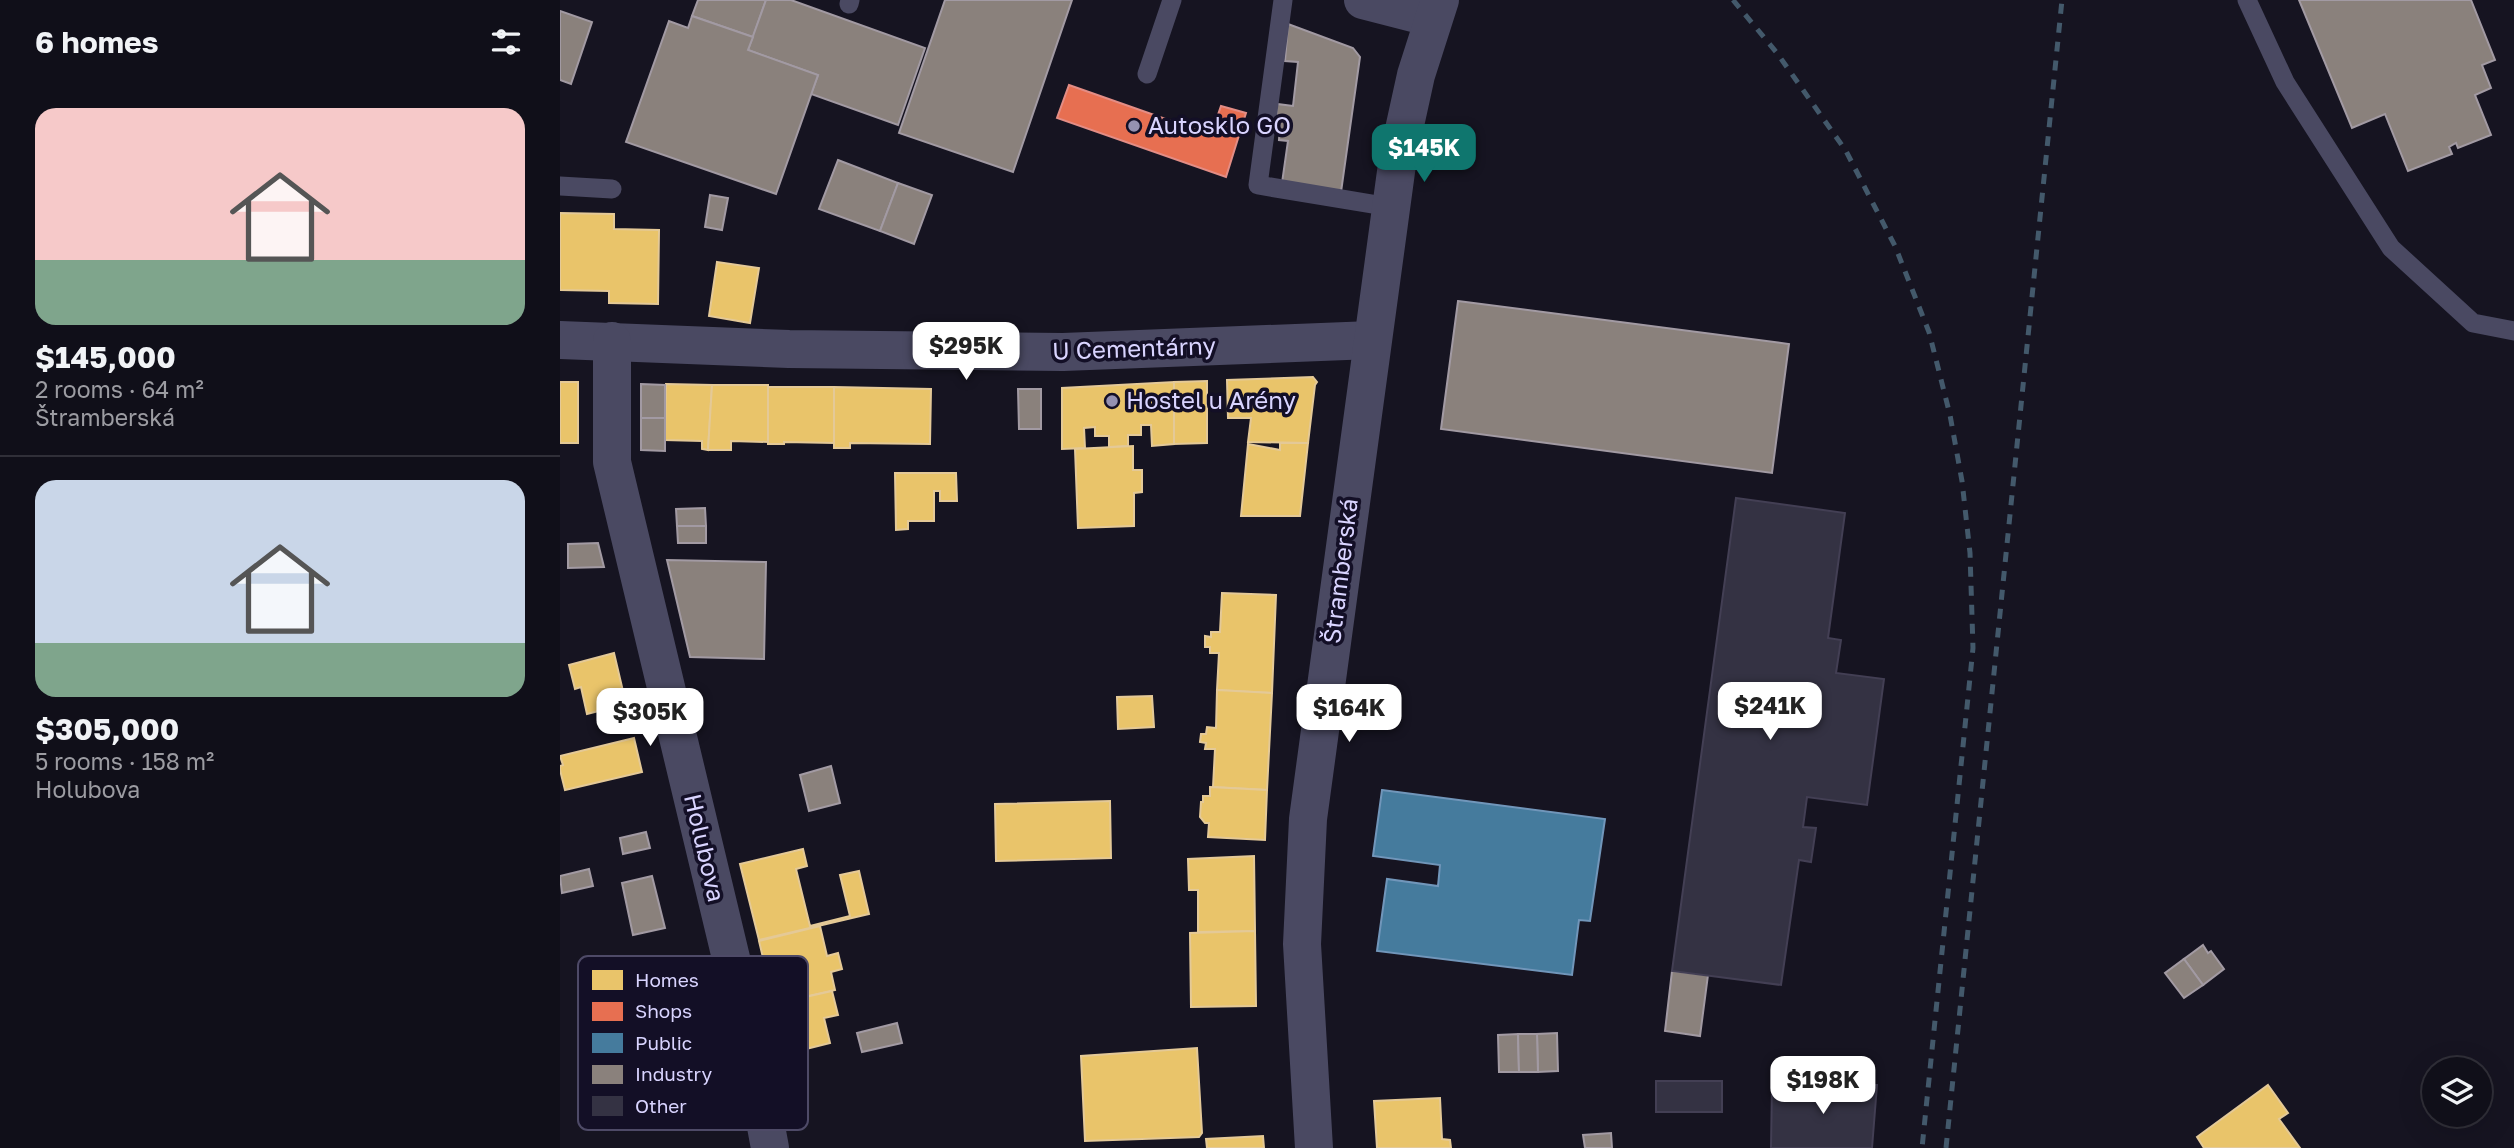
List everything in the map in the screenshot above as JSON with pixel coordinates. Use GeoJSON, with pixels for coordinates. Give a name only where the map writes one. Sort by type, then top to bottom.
{"type":"FeatureCollection","features":[{"type":"Feature","properties":{"kind":"street"},"geometry":{"type":"LineString","coordinates":[[1363,0],[1437,9]]}},
{"type":"Feature","properties":{"kind":"street","name":"Štramberská"},"geometry":{"type":"LineString","coordinates":[[1314,1148],[1302,944],[1307,841],[1390,208],[1413,89],[1437,9]]}},
{"type":"Feature","properties":{"kind":"street","name":"U Cementárny"},"geometry":{"type":"LineString","coordinates":[[560,340],[817,349],[1063,352],[1372,340]]}},
{"type":"Feature","properties":{"kind":"street","name":"Holubova"},"geometry":{"type":"LineString","coordinates":[[612,341],[612,462],[731,956]]}},
{"type":"Feature","properties":{"kind":"street","name":"Holubova"},"geometry":{"type":"LineString","coordinates":[[767,1130],[770,1148]]}},
{"type":"Feature","properties":{"kind":"lane"},"geometry":{"type":"LineString","coordinates":[[1147,74],[1172,0]]}},
{"type":"Feature","properties":{"kind":"lane"},"geometry":{"type":"LineString","coordinates":[[1283,0],[1258,185],[1390,208]]}},
{"type":"Feature","properties":{"kind":"lane"},"geometry":{"type":"LineString","coordinates":[[2247,0],[2286,82],[2391,248],[2473,323],[2514,331]]}},
{"type":"Feature","properties":{"kind":"lane"},"geometry":{"type":"LineString","coordinates":[[560,186],[612,189]]}},
{"type":"Feature","properties":{"kind":"building: Homes"},"geometry":{"type":"Polygon","coordinates":[[[560,213],[614,214],[614,229],[659,230],[658,304],[609,303],[609,291],[560,290],[560,213]]]}},
{"type":"Feature","properties":{"kind":"building: Homes"},"geometry":{"type":"Polygon","coordinates":[[[717,262],[759,268],[750,323],[709,316],[717,262]]]}},
{"type":"Feature","properties":{"kind":"building: Homes"},"geometry":{"type":"Polygon","coordinates":[[[1313,377],[1317,382],[1308,443],[1248,442],[1251,418],[1228,418],[1227,380],[1313,377]]]}},
{"type":"Feature","properties":{"kind":"building: Homes"},"geometry":{"type":"Polygon","coordinates":[[[1207,381],[1207,443],[1174,444],[1174,382],[1207,381]]]}},
{"type":"Feature","properties":{"kind":"building: Homes"},"geometry":{"type":"Polygon","coordinates":[[[560,382],[578,382],[578,443],[560,443],[560,382]]]}},
{"type":"Feature","properties":{"kind":"building: Homes"},"geometry":{"type":"Polygon","coordinates":[[[1174,382],[1174,444],[1152,446],[1151,425],[1141,425],[1141,435],[1128,435],[1128,446],[1109,447],[1109,436],[1095,436],[1095,427],[1084,428],[1085,448],[1062,449],[1062,388],[1174,382]]]}},
{"type":"Feature","properties":{"kind":"building: Homes"},"geometry":{"type":"Polygon","coordinates":[[[666,384],[712,385],[708,450],[702,449],[702,441],[665,440],[666,384]]]}},
{"type":"Feature","properties":{"kind":"building: Homes"},"geometry":{"type":"Polygon","coordinates":[[[712,385],[768,385],[768,442],[731,441],[731,450],[708,450],[712,385]]]}},
{"type":"Feature","properties":{"kind":"building: Homes"},"geometry":{"type":"Polygon","coordinates":[[[768,387],[834,387],[834,443],[768,444],[768,387]]]}},
{"type":"Feature","properties":{"kind":"building: Homes"},"geometry":{"type":"Polygon","coordinates":[[[834,387],[931,389],[930,444],[850,443],[850,448],[834,448],[834,387]]]}},
{"type":"Feature","properties":{"kind":"building: Homes"},"geometry":{"type":"Polygon","coordinates":[[[1280,443],[1308,443],[1300,516],[1241,516],[1248,444],[1280,450],[1280,443]]]}},
{"type":"Feature","properties":{"kind":"building: Homes"},"geometry":{"type":"Polygon","coordinates":[[[1133,446],[1133,470],[1142,470],[1142,492],[1134,493],[1134,526],[1078,528],[1075,449],[1133,446]]]}},
{"type":"Feature","properties":{"kind":"building: Homes"},"geometry":{"type":"Polygon","coordinates":[[[895,473],[956,473],[957,501],[940,501],[940,491],[934,491],[934,521],[908,521],[908,529],[896,530],[895,473]]]}},
{"type":"Feature","properties":{"kind":"building: Homes"},"geometry":{"type":"Polygon","coordinates":[[[1222,593],[1276,595],[1272,693],[1217,690],[1219,653],[1210,653],[1210,647],[1205,647],[1205,636],[1211,637],[1211,632],[1220,632],[1222,593]]]}},
{"type":"Feature","properties":{"kind":"building: Homes"},"geometry":{"type":"Polygon","coordinates":[[[614,653],[626,704],[587,714],[581,687],[575,689],[569,665],[614,653]]]}},
{"type":"Feature","properties":{"kind":"building: Homes"},"geometry":{"type":"Polygon","coordinates":[[[1217,690],[1272,693],[1267,790],[1213,787],[1215,749],[1205,749],[1206,743],[1200,742],[1201,734],[1206,734],[1207,727],[1216,728],[1217,690]]]}},
{"type":"Feature","properties":{"kind":"building: Homes"},"geometry":{"type":"Polygon","coordinates":[[[1152,696],[1154,727],[1118,729],[1117,697],[1152,696]]]}},
{"type":"Feature","properties":{"kind":"building: Homes"},"geometry":{"type":"Polygon","coordinates":[[[634,738],[642,772],[565,790],[560,756],[634,738]]]}},
{"type":"Feature","properties":{"kind":"building: Homes"},"geometry":{"type":"Polygon","coordinates":[[[1210,787],[1267,790],[1265,840],[1208,837],[1209,823],[1205,823],[1200,817],[1203,796],[1210,796],[1210,787]]]}},
{"type":"Feature","properties":{"kind":"building: Homes"},"geometry":{"type":"Polygon","coordinates":[[[1110,801],[1111,858],[996,861],[995,804],[1110,801]]]}},
{"type":"Feature","properties":{"kind":"building: Homes"},"geometry":{"type":"Polygon","coordinates":[[[803,849],[807,866],[796,869],[810,926],[850,916],[840,875],[859,871],[869,914],[759,940],[740,864],[803,849]]]}},
{"type":"Feature","properties":{"kind":"building: Homes"},"geometry":{"type":"Polygon","coordinates":[[[1254,856],[1255,931],[1198,932],[1198,890],[1189,890],[1188,859],[1254,856]]]}},
{"type":"Feature","properties":{"kind":"building: Homes"},"geometry":{"type":"Polygon","coordinates":[[[820,926],[827,956],[838,953],[842,969],[831,972],[835,990],[808,996],[808,956],[763,956],[759,941],[820,926]]]}},
{"type":"Feature","properties":{"kind":"building: Homes"},"geometry":{"type":"Polygon","coordinates":[[[1255,931],[1256,1006],[1191,1007],[1190,933],[1255,931]]]}},
{"type":"Feature","properties":{"kind":"building: Homes"},"geometry":{"type":"Polygon","coordinates":[[[832,991],[838,1015],[824,1018],[830,1043],[808,1048],[808,996],[832,991]]]}},
{"type":"Feature","properties":{"kind":"building: Homes"},"geometry":{"type":"Polygon","coordinates":[[[1197,1048],[1202,1133],[1199,1137],[1085,1141],[1081,1056],[1197,1048]]]}},
{"type":"Feature","properties":{"kind":"building: Homes"},"geometry":{"type":"Polygon","coordinates":[[[2268,1085],[2288,1113],[2279,1119],[2300,1148],[2204,1148],[2197,1137],[2268,1085]]]}},
{"type":"Feature","properties":{"kind":"building: Homes"},"geometry":{"type":"Polygon","coordinates":[[[1440,1098],[1442,1139],[1450,1140],[1451,1148],[1377,1148],[1374,1101],[1440,1098]]]}},
{"type":"Feature","properties":{"kind":"building: Homes"},"geometry":{"type":"Polygon","coordinates":[[[1263,1136],[1264,1148],[1207,1148],[1206,1139],[1263,1136]]]}},
{"type":"Feature","properties":{"kind":"building: Shops","name":"Autosklo GO"},"geometry":{"type":"Polygon","coordinates":[[[1069,85],[1211,135],[1221,106],[1246,113],[1226,177],[1057,118],[1069,85]]]}},
{"type":"Feature","properties":{"kind":"building: Public"},"geometry":{"type":"Polygon","coordinates":[[[1382,790],[1605,819],[1590,921],[1579,920],[1572,975],[1377,951],[1387,879],[1438,886],[1440,865],[1373,856],[1382,790]]]}},
{"type":"Feature","properties":{"kind":"building: Industry"},"geometry":{"type":"Polygon","coordinates":[[[698,0],[766,0],[753,37],[692,16],[698,0]]]}},
{"type":"Feature","properties":{"kind":"building: Industry"},"geometry":{"type":"Polygon","coordinates":[[[766,0],[791,0],[925,48],[898,125],[811,94],[818,75],[748,50],[766,0]]]}},
{"type":"Feature","properties":{"kind":"building: Industry"},"geometry":{"type":"Polygon","coordinates":[[[945,0],[1072,0],[1013,172],[899,133],[945,0]]]}},
{"type":"Feature","properties":{"kind":"building: Industry"},"geometry":{"type":"Polygon","coordinates":[[[2299,0],[2471,0],[2495,60],[2482,65],[2491,88],[2475,95],[2491,135],[2458,148],[2456,143],[2449,147],[2452,154],[2408,171],[2385,114],[2352,128],[2299,0]]]}},
{"type":"Feature","properties":{"kind":"building: Industry"},"geometry":{"type":"Polygon","coordinates":[[[560,11],[592,22],[571,84],[560,80],[560,11]]]}},
{"type":"Feature","properties":{"kind":"building: Industry"},"geometry":{"type":"Polygon","coordinates":[[[692,16],[753,37],[748,50],[818,75],[776,194],[626,142],[669,21],[688,28],[692,16]]]}},
{"type":"Feature","properties":{"kind":"building: Industry"},"geometry":{"type":"Polygon","coordinates":[[[1288,24],[1353,48],[1360,57],[1341,192],[1282,183],[1288,141],[1279,140],[1280,126],[1276,125],[1277,104],[1293,106],[1298,62],[1285,61],[1288,24]]]}},
{"type":"Feature","properties":{"kind":"building: Industry"},"geometry":{"type":"Polygon","coordinates":[[[838,160],[898,183],[880,231],[819,209],[838,160]]]}},
{"type":"Feature","properties":{"kind":"building: Industry"},"geometry":{"type":"Polygon","coordinates":[[[898,183],[932,195],[914,244],[880,231],[898,183]]]}},
{"type":"Feature","properties":{"kind":"building: Industry"},"geometry":{"type":"Polygon","coordinates":[[[710,195],[728,198],[722,230],[705,227],[710,195]]]}},
{"type":"Feature","properties":{"kind":"building: Industry"},"geometry":{"type":"Polygon","coordinates":[[[1458,301],[1789,344],[1772,473],[1441,429],[1458,301]]]}},
{"type":"Feature","properties":{"kind":"building: Industry"},"geometry":{"type":"Polygon","coordinates":[[[641,384],[665,385],[665,418],[641,418],[641,384]]]}},
{"type":"Feature","properties":{"kind":"building: Industry"},"geometry":{"type":"Polygon","coordinates":[[[1018,389],[1041,389],[1041,429],[1019,429],[1018,389]]]}},
{"type":"Feature","properties":{"kind":"building: Industry"},"geometry":{"type":"Polygon","coordinates":[[[641,418],[665,418],[665,451],[641,450],[641,418]]]}},
{"type":"Feature","properties":{"kind":"building: Industry"},"geometry":{"type":"Polygon","coordinates":[[[705,508],[706,526],[677,526],[676,509],[705,508]]]}},
{"type":"Feature","properties":{"kind":"building: Industry"},"geometry":{"type":"Polygon","coordinates":[[[677,526],[706,526],[706,543],[678,543],[677,526]]]}},
{"type":"Feature","properties":{"kind":"building: Industry"},"geometry":{"type":"Polygon","coordinates":[[[598,543],[604,567],[568,568],[568,544],[598,543]]]}},
{"type":"Feature","properties":{"kind":"building: Industry"},"geometry":{"type":"Polygon","coordinates":[[[667,560],[766,562],[764,659],[690,657],[667,560]]]}},
{"type":"Feature","properties":{"kind":"building: Industry"},"geometry":{"type":"Polygon","coordinates":[[[831,766],[840,803],[809,811],[800,775],[831,766]]]}},
{"type":"Feature","properties":{"kind":"building: Industry"},"geometry":{"type":"Polygon","coordinates":[[[646,832],[650,848],[623,854],[620,838],[646,832]]]}},
{"type":"Feature","properties":{"kind":"building: Industry"},"geometry":{"type":"Polygon","coordinates":[[[589,869],[593,886],[562,893],[560,876],[589,869]]]}},
{"type":"Feature","properties":{"kind":"building: Industry"},"geometry":{"type":"Polygon","coordinates":[[[652,876],[665,928],[633,935],[622,883],[652,876]]]}},
{"type":"Feature","properties":{"kind":"building: Industry"},"geometry":{"type":"Polygon","coordinates":[[[2203,945],[2224,969],[2203,985],[2184,959],[2203,945]]]}},
{"type":"Feature","properties":{"kind":"building: Industry"},"geometry":{"type":"Polygon","coordinates":[[[2184,959],[2203,985],[2184,998],[2165,973],[2184,959]]]}},
{"type":"Feature","properties":{"kind":"building: Industry"},"geometry":{"type":"Polygon","coordinates":[[[1672,971],[1708,975],[1700,1036],[1665,1031],[1672,971]]]}},
{"type":"Feature","properties":{"kind":"building: Industry"},"geometry":{"type":"Polygon","coordinates":[[[897,1023],[902,1043],[862,1052],[857,1033],[897,1023]]]}},
{"type":"Feature","properties":{"kind":"building: Industry"},"geometry":{"type":"Polygon","coordinates":[[[1557,1033],[1558,1071],[1538,1072],[1537,1034],[1557,1033]]]}},
{"type":"Feature","properties":{"kind":"building: Industry"},"geometry":{"type":"Polygon","coordinates":[[[1518,1034],[1519,1072],[1499,1072],[1498,1035],[1518,1034]]]}},
{"type":"Feature","properties":{"kind":"building: Industry"},"geometry":{"type":"Polygon","coordinates":[[[1518,1034],[1537,1034],[1538,1072],[1519,1072],[1518,1034]]]}},
{"type":"Feature","properties":{"kind":"building: Industry"},"geometry":{"type":"Polygon","coordinates":[[[1611,1133],[1612,1148],[1585,1148],[1583,1135],[1611,1133]]]}},
{"type":"Feature","properties":{"kind":"building: Other"},"geometry":{"type":"Polygon","coordinates":[[[1736,498],[1845,513],[1828,638],[1841,640],[1836,673],[1884,679],[1867,805],[1807,797],[1803,827],[1816,828],[1811,862],[1799,860],[1781,985],[1672,971],[1736,498]]]}},
{"type":"Feature","properties":{"kind":"building: Other"},"geometry":{"type":"Polygon","coordinates":[[[1656,1081],[1722,1081],[1722,1112],[1656,1112],[1656,1081]]]}},
{"type":"Feature","properties":{"kind":"building: Other"},"geometry":{"type":"Polygon","coordinates":[[[1772,1085],[1877,1085],[1872,1148],[1771,1148],[1772,1085]]]}},
{"type":"Feature","properties":{"kind":"railway"},"geometry":{"type":"LineString","coordinates":[[1733,0],[1777,53],[1846,151],[1895,246],[1929,332],[1950,415],[1962,481],[1970,553],[1973,648],[1922,1148]]}},
{"type":"Feature","properties":{"kind":"railway"},"geometry":{"type":"LineString","coordinates":[[1946,1148],[2062,0]]}},
{"type":"Feature","properties":{"kind":"place","name":"Autosklo GO"},"geometry":{"type":"Point","coordinates":[1134,126]}},
{"type":"Feature","properties":{"kind":"place","name":"Hostel u Arény"},"geometry":{"type":"Point","coordinates":[1112,401]}}]}
